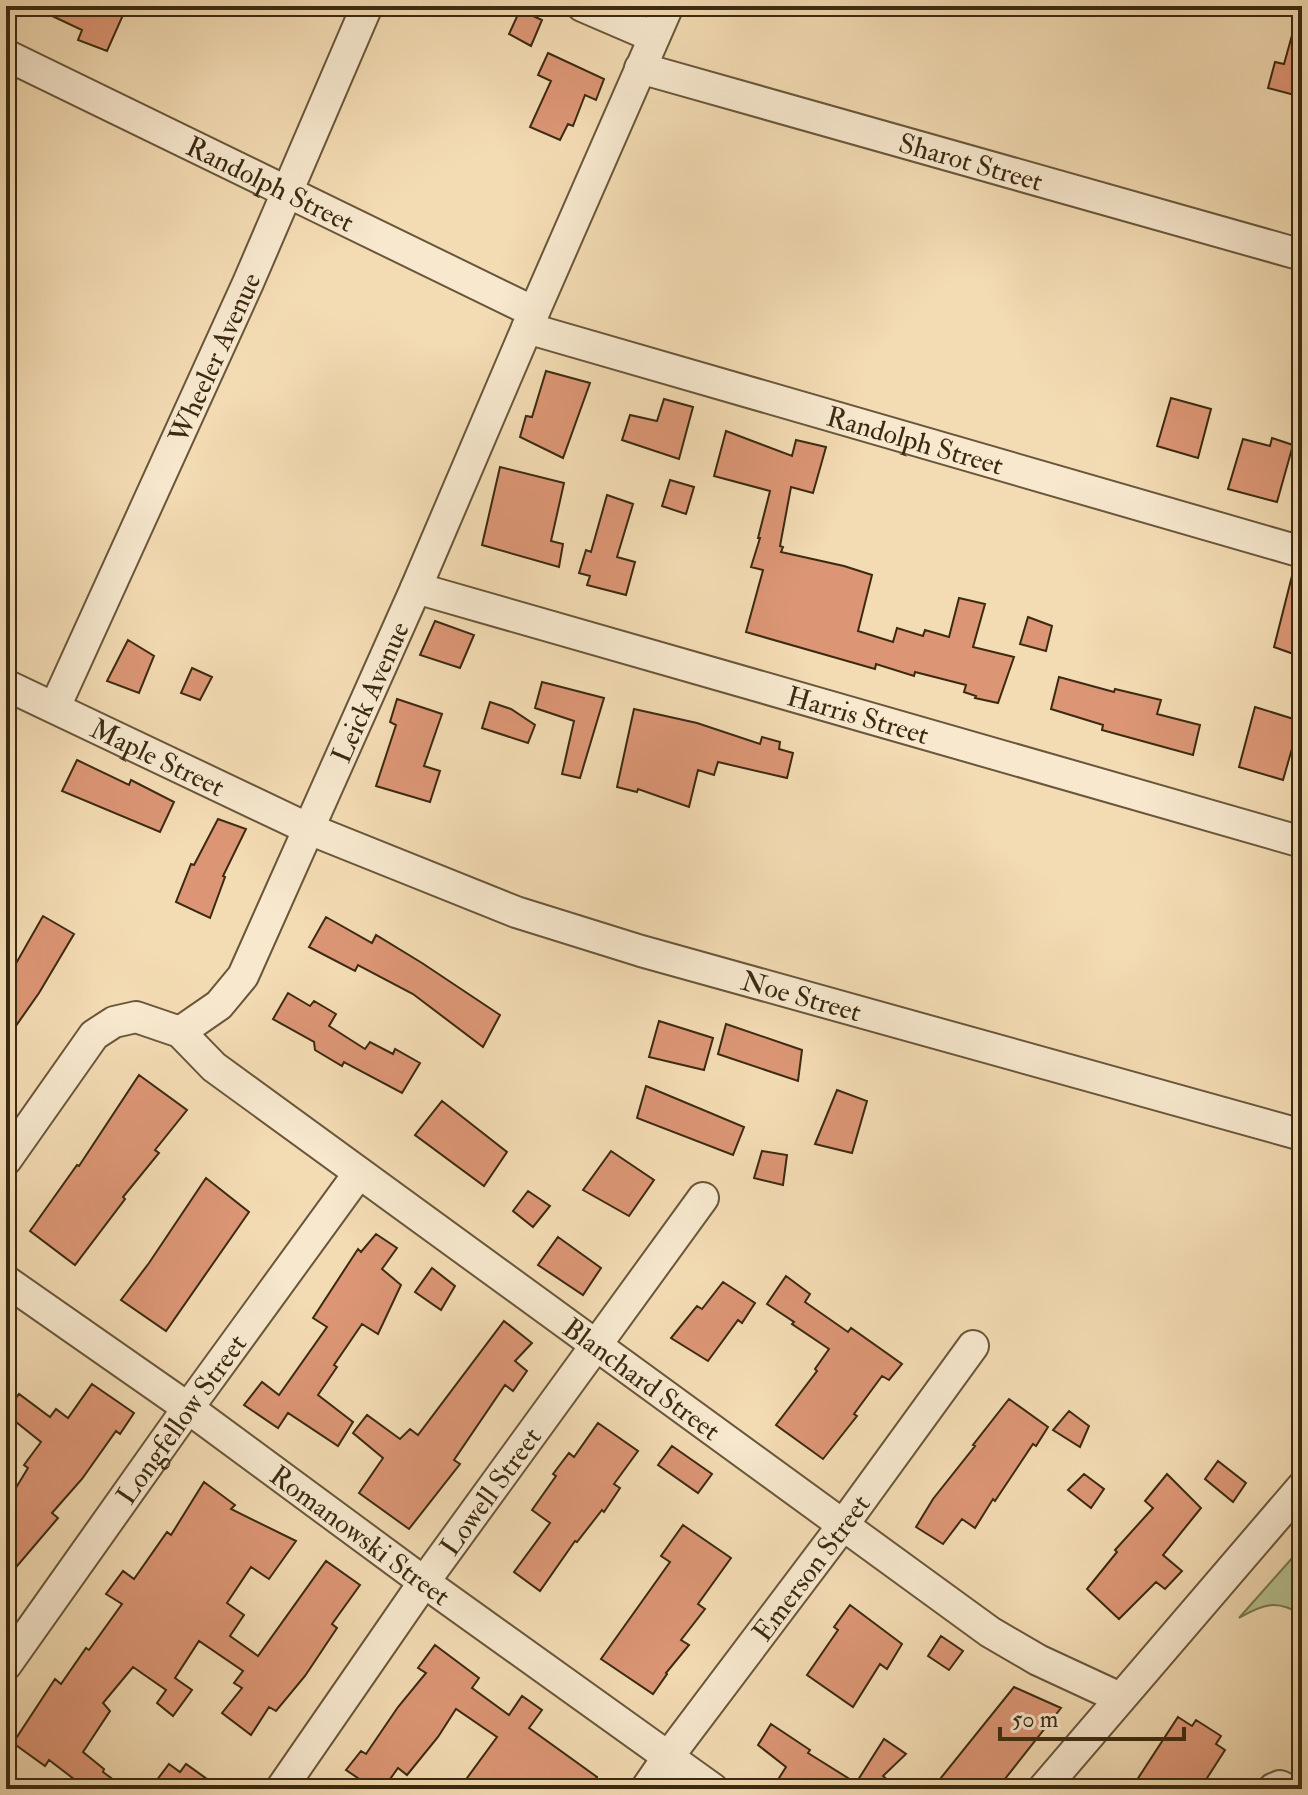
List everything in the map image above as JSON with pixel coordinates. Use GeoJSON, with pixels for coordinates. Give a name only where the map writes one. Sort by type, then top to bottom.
{"type":"FeatureCollection","features":[{"type":"Feature","properties":{"kind":"street","name":"Wheeler Avenue"},"geometry":{"type":"LineString","coordinates":[[55,707],[248,283],[367,6]]}},
{"type":"Feature","properties":{"kind":"street"},"geometry":{"type":"LineString","coordinates":[[582,6],[654,37],[668,6]]}},
{"type":"Feature","properties":{"kind":"street","name":"Leick Avenue"},"geometry":{"type":"LineString","coordinates":[[180,1032],[219,1005],[243,976],[416,588],[654,37]]}},
{"type":"Feature","properties":{"kind":"street","name":"Randolph Street"},"geometry":{"type":"LineString","coordinates":[[6,55],[287,192],[530,320],[1302,552]]}},
{"type":"Feature","properties":{"kind":"street","name":"Sharot Street"},"geometry":{"type":"LineString","coordinates":[[640,68],[1302,255]]}},
{"type":"Feature","properties":{"kind":"street","name":"Harris Street"},"geometry":{"type":"LineString","coordinates":[[416,588],[1302,842]]}},
{"type":"Feature","properties":{"kind":"street","name":"Maple Street"},"geometry":{"type":"LineString","coordinates":[[6,685],[309,829]]}},
{"type":"Feature","properties":{"kind":"street","name":"Noe Street"},"geometry":{"type":"LineString","coordinates":[[309,829],[469,895],[627,947],[1302,1135]]}},
{"type":"Feature","properties":{"kind":"street"},"geometry":{"type":"LineString","coordinates":[[6,1160],[94,1035],[114,1022],[136,1017],[180,1032]]}},
{"type":"Feature","properties":{"kind":"street","name":"Blanchard Street"},"geometry":{"type":"LineString","coordinates":[[180,1032],[214,1067],[990,1632],[1038,1660],[1120,1698]]}},
{"type":"Feature","properties":{"kind":"street","name":"Longfellow Street"},"geometry":{"type":"LineString","coordinates":[[6,1665],[359,1173]]}},
{"type":"Feature","properties":{"kind":"street","name":"Lowell Street"},"geometry":{"type":"LineString","coordinates":[[281,1789],[424,1582],[703,1198]]}},
{"type":"Feature","properties":{"kind":"street","name":"Romanowski Street"},"geometry":{"type":"LineString","coordinates":[[6,1281],[188,1408],[713,1789]]}},
{"type":"Feature","properties":{"kind":"street","name":"Emerson Street"},"geometry":{"type":"LineString","coordinates":[[646,1789],[973,1346]]}},
{"type":"Feature","properties":{"kind":"street"},"geometry":{"type":"LineString","coordinates":[[1043,1789],[1302,1487]]}},
{"type":"Feature","properties":{"kind":"street"},"geometry":{"type":"LineString","coordinates":[[1273,1789],[1280,1786],[1286,1789]]}},
{"type":"Feature","properties":{"kind":"green space"},"geometry":{"type":"Polygon","coordinates":[[[1302,1547],[1302,1615],[1285,1607],[1270,1605],[1239,1618],[1302,1547]]]}},
{"type":"Feature","properties":{"kind":"building"},"geometry":{"type":"Polygon","coordinates":[[[31,6],[127,6],[107,51],[78,40],[82,30],[31,6]]]}},
{"type":"Feature","properties":{"kind":"building"},"geometry":{"type":"Polygon","coordinates":[[[520,10],[542,20],[531,46],[509,34],[520,10]]]}},
{"type":"Feature","properties":{"kind":"building"},"geometry":{"type":"Polygon","coordinates":[[[1296,21],[1302,21],[1302,97],[1268,88],[1275,62],[1284,64],[1296,21]]]}},
{"type":"Feature","properties":{"kind":"building"},"geometry":{"type":"Polygon","coordinates":[[[548,53],[604,79],[596,100],[585,95],[573,126],[568,124],[560,140],[530,127],[551,81],[538,75],[548,53]]]}},
{"type":"Feature","properties":{"kind":"building"},"geometry":{"type":"Polygon","coordinates":[[[546,371],[590,383],[563,458],[520,437],[526,416],[532,417],[546,371]]]}},
{"type":"Feature","properties":{"kind":"building"},"geometry":{"type":"Polygon","coordinates":[[[1171,398],[1211,409],[1198,458],[1157,446],[1171,398]]]}},
{"type":"Feature","properties":{"kind":"building"},"geometry":{"type":"Polygon","coordinates":[[[664,399],[693,407],[679,459],[622,440],[630,415],[657,421],[664,399]]]}},
{"type":"Feature","properties":{"kind":"building"},"geometry":{"type":"Polygon","coordinates":[[[726,431],[792,456],[796,440],[826,447],[813,493],[791,487],[781,552],[872,575],[858,631],[893,642],[897,628],[923,636],[925,630],[949,637],[959,598],[985,604],[973,647],[1014,657],[998,703],[964,692],[966,685],[915,672],[914,676],[876,664],[875,669],[746,632],[763,570],[751,567],[770,491],[714,476],[726,431]]]}},
{"type":"Feature","properties":{"kind":"building"},"geometry":{"type":"Polygon","coordinates":[[[1272,438],[1293,445],[1277,502],[1228,489],[1243,439],[1270,446],[1272,438]]]}},
{"type":"Feature","properties":{"kind":"building"},"geometry":{"type":"Polygon","coordinates":[[[500,467],[564,483],[551,541],[563,544],[559,567],[482,545],[500,467]]]}},
{"type":"Feature","properties":{"kind":"building"},"geometry":{"type":"Polygon","coordinates":[[[670,480],[694,487],[686,514],[662,506],[670,480]]]}},
{"type":"Feature","properties":{"kind":"building"},"geometry":{"type":"Polygon","coordinates":[[[607,495],[633,504],[617,557],[635,562],[626,595],[587,585],[590,576],[579,573],[586,550],[591,552],[607,495]]]}},
{"type":"Feature","properties":{"kind":"building"},"geometry":{"type":"Polygon","coordinates":[[[1294,568],[1302,570],[1302,657],[1274,647],[1294,568]]]}},
{"type":"Feature","properties":{"kind":"building"},"geometry":{"type":"Polygon","coordinates":[[[1028,617],[1052,626],[1046,651],[1020,644],[1028,617]]]}},
{"type":"Feature","properties":{"kind":"building"},"geometry":{"type":"Polygon","coordinates":[[[435,621],[474,635],[460,668],[420,655],[435,621]]]}},
{"type":"Feature","properties":{"kind":"building"},"geometry":{"type":"Polygon","coordinates":[[[128,640],[154,656],[139,693],[107,681],[128,640]]]}},
{"type":"Feature","properties":{"kind":"building"},"geometry":{"type":"Polygon","coordinates":[[[192,668],[212,677],[200,700],[181,693],[192,668]]]}},
{"type":"Feature","properties":{"kind":"building"},"geometry":{"type":"Polygon","coordinates":[[[1059,677],[1114,692],[1115,689],[1161,700],[1157,714],[1200,725],[1193,755],[1102,730],[1103,725],[1051,709],[1059,677]]]}},
{"type":"Feature","properties":{"kind":"building"},"geometry":{"type":"Polygon","coordinates":[[[542,682],[604,698],[580,778],[562,774],[574,721],[535,708],[542,682]]]}},
{"type":"Feature","properties":{"kind":"building"},"geometry":{"type":"Polygon","coordinates":[[[397,699],[442,714],[424,766],[440,771],[430,802],[376,786],[396,725],[390,722],[397,699]]]}},
{"type":"Feature","properties":{"kind":"building"},"geometry":{"type":"Polygon","coordinates":[[[490,702],[511,709],[535,725],[528,743],[482,728],[490,702]]]}},
{"type":"Feature","properties":{"kind":"building"},"geometry":{"type":"Polygon","coordinates":[[[1255,707],[1300,721],[1283,780],[1239,767],[1255,707]]]}},
{"type":"Feature","properties":{"kind":"building"},"geometry":{"type":"Polygon","coordinates":[[[634,709],[697,723],[760,744],[762,737],[780,742],[779,749],[793,753],[787,778],[718,762],[714,775],[698,770],[689,807],[638,789],[637,792],[617,787],[634,709]]]}},
{"type":"Feature","properties":{"kind":"building"},"geometry":{"type":"Polygon","coordinates":[[[77,760],[129,785],[131,780],[174,802],[160,832],[62,791],[77,760]]]}},
{"type":"Feature","properties":{"kind":"building"},"geometry":{"type":"Polygon","coordinates":[[[218,819],[246,829],[223,876],[210,918],[176,902],[191,864],[194,865],[218,819]]]}},
{"type":"Feature","properties":{"kind":"building"},"geometry":{"type":"Polygon","coordinates":[[[43,916],[74,934],[6,1040],[6,981],[43,916]]]}},
{"type":"Feature","properties":{"kind":"building"},"geometry":{"type":"Polygon","coordinates":[[[326,917],[372,943],[376,935],[500,1015],[483,1047],[413,994],[358,965],[355,971],[309,947],[326,917]]]}},
{"type":"Feature","properties":{"kind":"building"},"geometry":{"type":"Polygon","coordinates":[[[288,993],[310,1006],[314,1001],[336,1014],[329,1026],[365,1049],[370,1042],[393,1054],[395,1049],[420,1063],[402,1093],[344,1062],[342,1066],[315,1050],[314,1042],[273,1019],[288,993]]]}},
{"type":"Feature","properties":{"kind":"building"},"geometry":{"type":"Polygon","coordinates":[[[659,1021],[713,1038],[704,1070],[649,1057],[659,1021]]]}},
{"type":"Feature","properties":{"kind":"building"},"geometry":{"type":"Polygon","coordinates":[[[726,1024],[802,1050],[798,1081],[718,1054],[726,1024]]]}},
{"type":"Feature","properties":{"kind":"building"},"geometry":{"type":"Polygon","coordinates":[[[139,1075],[187,1110],[155,1150],[159,1153],[75,1265],[30,1231],[79,1166],[139,1075]]]}},
{"type":"Feature","properties":{"kind":"building"},"geometry":{"type":"Polygon","coordinates":[[[646,1086],[744,1127],[733,1155],[637,1118],[646,1086]]]}},
{"type":"Feature","properties":{"kind":"building"},"geometry":{"type":"Polygon","coordinates":[[[837,1090],[867,1101],[852,1153],[815,1144],[837,1090]]]}},
{"type":"Feature","properties":{"kind":"building"},"geometry":{"type":"Polygon","coordinates":[[[442,1101],[507,1152],[484,1186],[415,1135],[442,1101]]]}},
{"type":"Feature","properties":{"kind":"building"},"geometry":{"type":"Polygon","coordinates":[[[611,1151],[654,1180],[629,1216],[583,1190],[611,1151]]]}},
{"type":"Feature","properties":{"kind":"building"},"geometry":{"type":"Polygon","coordinates":[[[762,1151],[787,1155],[783,1185],[754,1178],[762,1151]]]}},
{"type":"Feature","properties":{"kind":"building"},"geometry":{"type":"Polygon","coordinates":[[[206,1178],[249,1212],[166,1331],[121,1300],[206,1178]]]}},
{"type":"Feature","properties":{"kind":"building"},"geometry":{"type":"Polygon","coordinates":[[[528,1191],[550,1206],[533,1227],[513,1211],[528,1191]]]}},
{"type":"Feature","properties":{"kind":"building"},"geometry":{"type":"Polygon","coordinates":[[[376,1234],[397,1248],[382,1269],[401,1285],[378,1334],[362,1324],[318,1395],[353,1422],[338,1446],[288,1413],[278,1428],[244,1405],[262,1382],[279,1395],[327,1327],[313,1318],[358,1249],[361,1252],[376,1234]]]}},
{"type":"Feature","properties":{"kind":"building"},"geometry":{"type":"Polygon","coordinates":[[[558,1237],[601,1268],[583,1295],[538,1265],[558,1237]]]}},
{"type":"Feature","properties":{"kind":"building"},"geometry":{"type":"Polygon","coordinates":[[[432,1268],[455,1286],[441,1310],[415,1292],[432,1268]]]}},
{"type":"Feature","properties":{"kind":"building"},"geometry":{"type":"Polygon","coordinates":[[[786,1276],[810,1294],[805,1302],[848,1332],[851,1328],[902,1364],[889,1380],[882,1376],[854,1414],[857,1416],[823,1459],[776,1425],[817,1371],[815,1369],[829,1349],[767,1304],[786,1276]]]}},
{"type":"Feature","properties":{"kind":"building"},"geometry":{"type":"Polygon","coordinates":[[[723,1282],[755,1303],[742,1323],[738,1320],[708,1361],[671,1338],[697,1306],[702,1309],[723,1282]]]}},
{"type":"Feature","properties":{"kind":"building"},"geometry":{"type":"Polygon","coordinates":[[[504,1321],[532,1343],[515,1361],[527,1371],[513,1391],[505,1385],[454,1460],[460,1464],[409,1529],[359,1493],[383,1458],[353,1433],[367,1415],[400,1439],[410,1429],[418,1435],[504,1321]]]}},
{"type":"Feature","properties":{"kind":"building"},"geometry":{"type":"Polygon","coordinates":[[[92,1384],[134,1413],[120,1434],[116,1431],[82,1479],[52,1513],[58,1518],[6,1579],[6,1504],[28,1468],[24,1465],[41,1442],[6,1411],[19,1394],[50,1417],[56,1409],[68,1418],[92,1384]]]}},
{"type":"Feature","properties":{"kind":"building"},"geometry":{"type":"Polygon","coordinates":[[[1009,1399],[1048,1427],[975,1528],[962,1519],[943,1544],[916,1527],[933,1499],[1009,1399]]]}},
{"type":"Feature","properties":{"kind":"building"},"geometry":{"type":"Polygon","coordinates":[[[1069,1411],[1089,1426],[1080,1447],[1053,1430],[1069,1411]]]}},
{"type":"Feature","properties":{"kind":"building"},"geometry":{"type":"Polygon","coordinates":[[[598,1423],[638,1451],[614,1484],[620,1488],[604,1512],[602,1510],[575,1541],[540,1591],[514,1572],[550,1523],[532,1510],[556,1476],[553,1474],[569,1453],[574,1457],[598,1423]]]}},
{"type":"Feature","properties":{"kind":"building"},"geometry":{"type":"Polygon","coordinates":[[[672,1446],[712,1474],[698,1493],[658,1465],[672,1446]]]}},
{"type":"Feature","properties":{"kind":"building"},"geometry":{"type":"Polygon","coordinates":[[[1218,1461],[1246,1483],[1233,1502],[1205,1479],[1218,1461]]]}},
{"type":"Feature","properties":{"kind":"building"},"geometry":{"type":"Polygon","coordinates":[[[1084,1474],[1104,1489],[1091,1508],[1068,1490],[1084,1474]]]}},
{"type":"Feature","properties":{"kind":"building"},"geometry":{"type":"Polygon","coordinates":[[[1167,1474],[1201,1508],[1163,1555],[1182,1571],[1165,1589],[1156,1582],[1119,1619],[1087,1589],[1117,1552],[1115,1550],[1153,1508],[1145,1501],[1167,1474]]]}},
{"type":"Feature","properties":{"kind":"building"},"geometry":{"type":"Polygon","coordinates":[[[204,1482],[235,1505],[231,1509],[296,1541],[269,1579],[251,1567],[227,1603],[244,1615],[230,1636],[258,1656],[326,1561],[360,1585],[332,1624],[337,1628],[305,1676],[276,1711],[269,1707],[251,1735],[222,1713],[242,1688],[234,1683],[243,1671],[199,1641],[175,1678],[192,1690],[173,1716],[157,1703],[166,1690],[133,1667],[103,1703],[110,1711],[83,1752],[126,1789],[87,1789],[49,1760],[45,1766],[13,1743],[55,1679],[61,1684],[122,1604],[106,1594],[123,1571],[134,1579],[167,1532],[171,1535],[204,1482]]]}},
{"type":"Feature","properties":{"kind":"building"},"geometry":{"type":"Polygon","coordinates":[[[683,1525],[731,1558],[698,1604],[705,1609],[681,1640],[689,1645],[653,1694],[601,1659],[670,1562],[661,1556],[683,1525]]]}},
{"type":"Feature","properties":{"kind":"building"},"geometry":{"type":"Polygon","coordinates":[[[850,1605],[902,1644],[887,1669],[880,1664],[853,1707],[807,1675],[838,1630],[834,1627],[850,1605]]]}},
{"type":"Feature","properties":{"kind":"building"},"geometry":{"type":"Polygon","coordinates":[[[941,1636],[963,1651],[949,1670],[928,1656],[941,1636]]]}},
{"type":"Feature","properties":{"kind":"building"},"geometry":{"type":"Polygon","coordinates":[[[435,1645],[479,1678],[472,1688],[509,1715],[522,1696],[542,1710],[529,1728],[597,1777],[589,1789],[459,1789],[497,1737],[456,1709],[407,1775],[398,1768],[383,1789],[374,1789],[346,1770],[361,1751],[366,1754],[426,1673],[418,1668],[435,1645]]]}},
{"type":"Feature","properties":{"kind":"building"},"geometry":{"type":"Polygon","coordinates":[[[1014,1687],[1061,1708],[997,1789],[932,1789],[1014,1687]]]}},
{"type":"Feature","properties":{"kind":"building"},"geometry":{"type":"Polygon","coordinates":[[[1178,1717],[1192,1726],[1196,1720],[1221,1736],[1216,1744],[1225,1750],[1200,1789],[1131,1789],[1178,1717]]]}},
{"type":"Feature","properties":{"kind":"building"},"geometry":{"type":"Polygon","coordinates":[[[771,1724],[810,1750],[808,1753],[856,1783],[884,1739],[906,1754],[883,1776],[898,1789],[772,1789],[786,1767],[758,1745],[771,1724]]]}},
{"type":"Feature","properties":{"kind":"building"},"geometry":{"type":"Polygon","coordinates":[[[169,1764],[180,1772],[186,1764],[221,1789],[150,1789],[169,1764]]]}}]}
